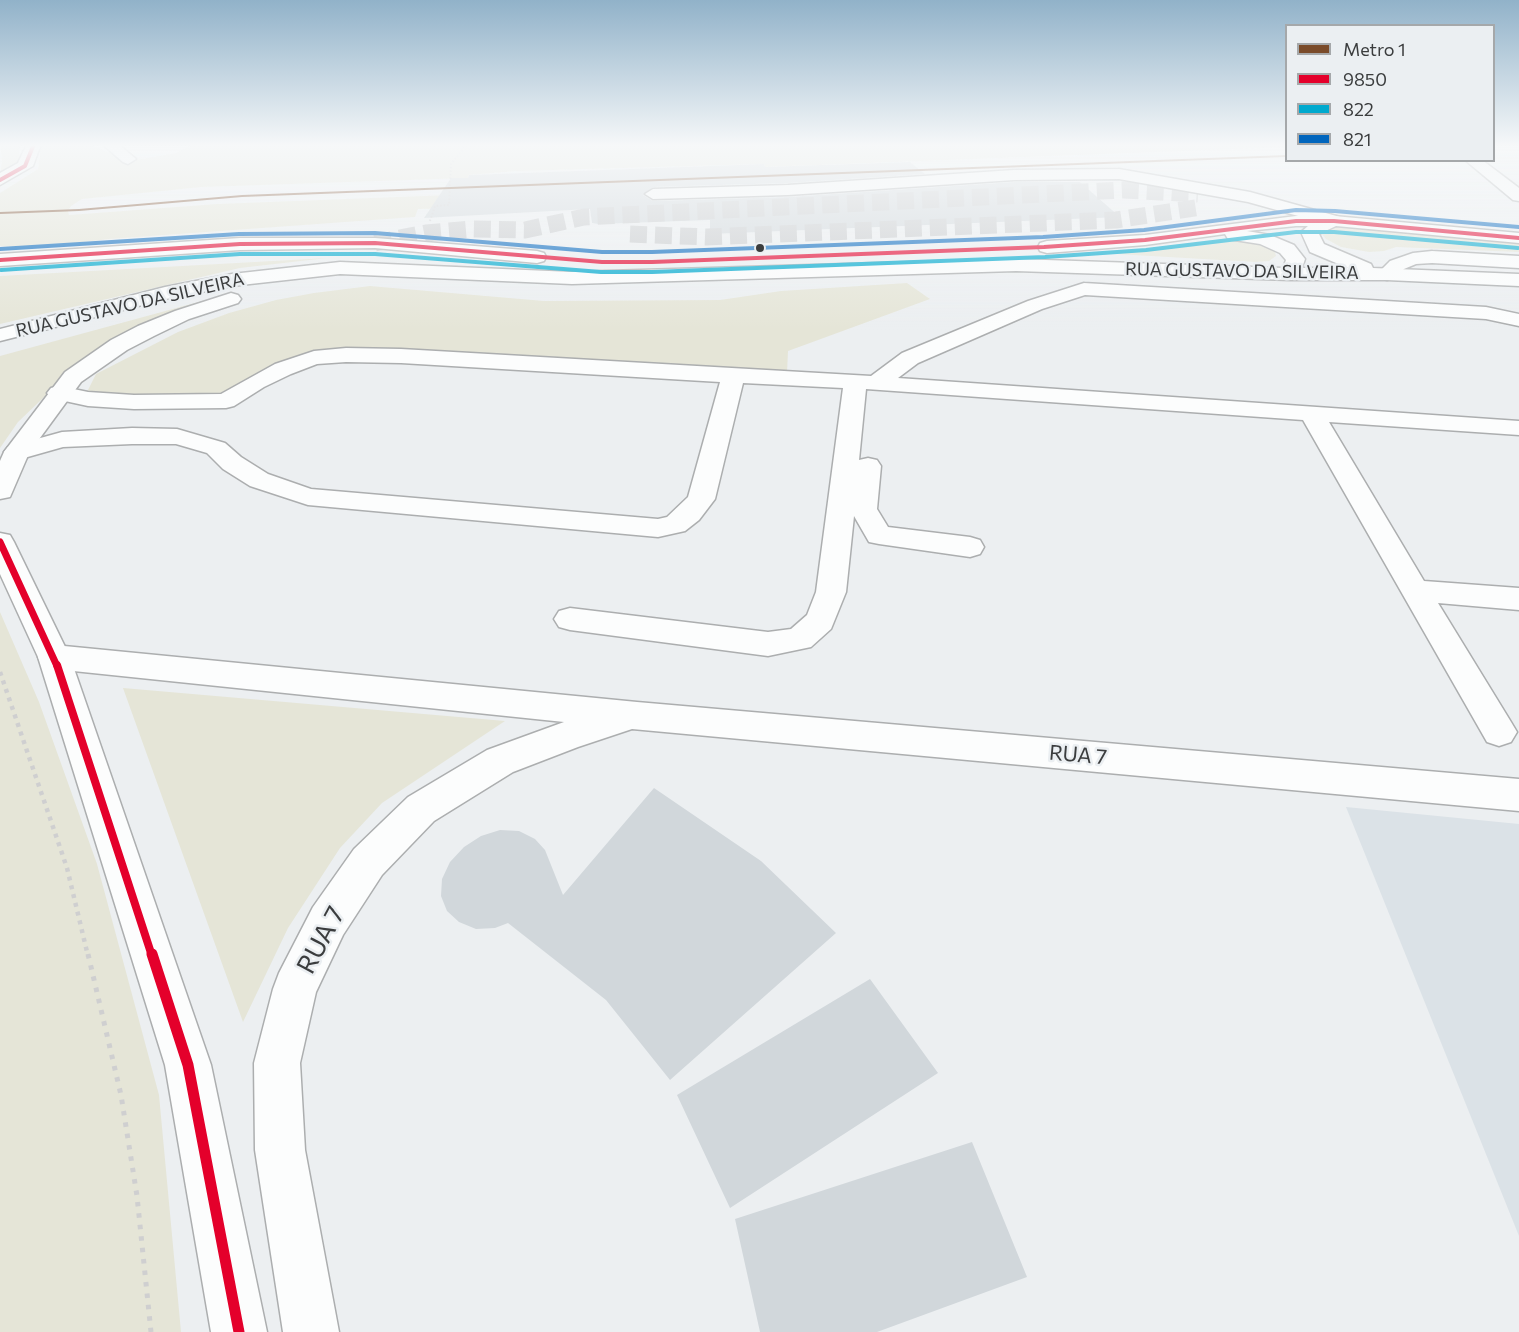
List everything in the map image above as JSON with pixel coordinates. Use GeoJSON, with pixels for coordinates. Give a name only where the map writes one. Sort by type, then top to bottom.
{"type":"FeatureCollection","features":[{"type":"Feature","properties":{"kind":"main road"},"geometry":{"type":"LineString","coordinates":[[1259,206],[1334,221],[1519,238]]}},
{"type":"Feature","properties":{"kind":"main road"},"geometry":{"type":"LineString","coordinates":[[1282,206],[1334,221]]}},
{"type":"Feature","properties":{"kind":"main road"},"geometry":{"type":"LineString","coordinates":[[0,260],[240,244],[375,243],[602,262],[652,262],[1044,247],[1145,240],[1269,223],[1334,221]]}},
{"type":"Feature","properties":{"kind":"main road"},"geometry":{"type":"LineString","coordinates":[[1334,221],[1310,232],[1317,248],[1357,266],[1387,274],[1397,265],[1413,259],[1432,257],[1519,262]]}},
{"type":"Feature","properties":{"kind":"main road"},"geometry":{"type":"LineString","coordinates":[[1211,232],[1264,239],[1287,249],[1296,259],[1290,274]]}},
{"type":"Feature","properties":{"kind":"main road","name":"RUA GUSTAVO DA SILVEIRA"},"geometry":{"type":"LineString","coordinates":[[0,335],[165,293],[232,280],[339,268],[572,279],[1016,266],[1290,274],[1387,274],[1519,280]]}},
{"type":"Feature","properties":{"kind":"main road"},"geometry":{"type":"LineString","coordinates":[[0,490],[17,452],[59,393],[73,377],[119,345],[210,304],[302,282],[405,270]]}},
{"type":"Feature","properties":{"kind":"main road"},"geometry":{"type":"LineString","coordinates":[[866,382],[910,358],[1035,304],[1084,289],[1486,313],[1519,320]]}},
{"type":"Feature","properties":{"kind":"main road"},"geometry":{"type":"LineString","coordinates":[[198,442],[218,408],[256,382],[314,358],[346,355],[401,356],[866,382],[1519,428]]}},
{"type":"Feature","properties":{"kind":"main road"},"geometry":{"type":"LineString","coordinates":[[17,452],[62,440],[132,436],[177,437],[216,448],[232,463],[259,480],[308,497],[658,528],[675,525],[689,514],[701,499],[733,376]]}},
{"type":"Feature","properties":{"kind":"main road"},"geometry":{"type":"LineString","coordinates":[[866,382],[863,509],[879,536],[970,547]]}},
{"type":"Feature","properties":{"kind":"main road"},"geometry":{"type":"LineString","coordinates":[[570,619],[768,644],[800,639],[820,621],[831,592],[866,382]]}},
{"type":"Feature","properties":{"kind":"main road"},"geometry":{"type":"LineString","coordinates":[[59,393],[88,399],[134,402],[226,401]]}},
{"type":"Feature","properties":{"kind":"main road"},"geometry":{"type":"LineString","coordinates":[[62,440],[81,429],[88,399]]}},
{"type":"Feature","properties":{"kind":"main road"},"geometry":{"type":"LineString","coordinates":[[1312,414],[1499,732]]}},
{"type":"Feature","properties":{"kind":"main road"},"geometry":{"type":"LineString","coordinates":[[0,542],[54,657],[188,1065],[239,1332]]}},
{"type":"Feature","properties":{"kind":"main road"},"geometry":{"type":"LineString","coordinates":[[1415,591],[1519,599]]}},
{"type":"Feature","properties":{"kind":"main road","name":"RUA 7"},"geometry":{"type":"LineString","coordinates":[[54,657],[637,716],[1519,795]]}},
{"type":"Feature","properties":{"kind":"main road"},"geometry":{"type":"LineString","coordinates":[[500,761],[516,730],[522,704]]}},
{"type":"Feature","properties":{"kind":"main road","name":"RUA 7"},"geometry":{"type":"LineString","coordinates":[[311,1332],[280,1150],[277,1063],[295,988],[328,921],[368,862],[421,809],[500,761],[572,734],[637,716]]}},
{"type":"Feature","properties":{"kind":"path"},"geometry":{"type":"LineString","coordinates":[[428,229],[435,206]]}},
{"type":"Feature","properties":{"kind":"path"},"geometry":{"type":"LineString","coordinates":[[0,672],[67,868],[122,1095],[135,1185],[151,1332]]}},
{"type":"Feature","properties":{"kind":"shaded area"},"geometry":{"type":"Polygon","coordinates":[[[0,206],[71,206],[68,211],[69,215],[188,206],[472,206],[418,209],[415,217],[109,239],[31,248],[0,246],[0,206]]]}},
{"type":"Feature","properties":{"kind":"shaded area"},"geometry":{"type":"Polygon","coordinates":[[[1326,227],[1356,227],[1519,244],[1519,252],[1396,247],[1369,252],[1341,247],[1326,239],[1321,233],[1326,227]]]}},
{"type":"Feature","properties":{"kind":"shaded area"},"geometry":{"type":"Polygon","coordinates":[[[1236,240],[1274,249],[1276,256],[1269,261],[1255,262],[1098,253],[1236,240]]]}},
{"type":"Feature","properties":{"kind":"shaded area"},"geometry":{"type":"Polygon","coordinates":[[[327,258],[240,268],[0,324],[0,276],[327,258]]]}},
{"type":"Feature","properties":{"kind":"shaded area"},"geometry":{"type":"Polygon","coordinates":[[[907,283],[930,299],[788,351],[787,373],[319,353],[227,396],[122,396],[87,392],[96,374],[178,332],[229,313],[276,300],[314,293],[370,286],[544,301],[720,300],[781,291],[907,283]]]}},
{"type":"Feature","properties":{"kind":"shaded area"},"geometry":{"type":"Polygon","coordinates":[[[224,295],[147,324],[82,361],[18,422],[0,448],[0,356],[224,295]]]}},
{"type":"Feature","properties":{"kind":"shaded area"},"geometry":{"type":"Polygon","coordinates":[[[0,612],[39,702],[97,864],[159,1095],[181,1332],[0,1332],[0,612]]]}},
{"type":"Feature","properties":{"kind":"shaded area"},"geometry":{"type":"Polygon","coordinates":[[[123,688],[505,721],[382,803],[340,848],[288,928],[243,1022],[123,688]]]}},
{"type":"Feature","properties":{"kind":"shaded area"},"geometry":{"type":"Polygon","coordinates":[[[1346,807],[1519,824],[1519,1236],[1346,807]]]}},
{"type":"Feature","properties":{"kind":"building"},"geometry":{"type":"Polygon","coordinates":[[[432,206],[1108,206],[1120,217],[710,234],[710,220],[598,224],[592,223],[590,209],[424,218],[432,206]]]}},
{"type":"Feature","properties":{"kind":"building"},"geometry":{"type":"Polygon","coordinates":[[[654,788],[761,861],[836,933],[670,1080],[606,1000],[508,923],[495,928],[476,929],[459,922],[447,911],[441,896],[442,879],[450,862],[464,847],[481,836],[500,830],[519,831],[535,839],[545,850],[563,895],[654,788]]]}},
{"type":"Feature","properties":{"kind":"building"},"geometry":{"type":"Polygon","coordinates":[[[870,979],[938,1073],[730,1208],[677,1095],[870,979]]]}},
{"type":"Feature","properties":{"kind":"building"},"geometry":{"type":"Polygon","coordinates":[[[972,1142],[1027,1277],[877,1332],[760,1332],[735,1219],[972,1142]]]}},
{"type":"Feature","properties":{"kind":"tunnel"},"geometry":{"type":"LineString","coordinates":[[375,243],[426,233],[471,229],[525,230],[584,217],[801,206]]}},
{"type":"Feature","properties":{"kind":"tunnel"},"geometry":{"type":"LineString","coordinates":[[630,234],[707,237],[1116,220],[1201,207]]}},
{"type":"Feature","properties":{"kind":"metro line","name":"1"},"geometry":{"type":"LineString","coordinates":[[0,213],[124,206]]}},
{"type":"Feature","properties":{"kind":"transit line","name":"821"},"geometry":{"type":"LineString","coordinates":[[0,249],[239,234],[375,233],[602,252],[652,252],[1043,237],[1144,230],[1296,210],[1335,211],[1519,227]]}},
{"type":"Feature","properties":{"kind":"transit line","name":"9850"},"geometry":{"type":"LineString","coordinates":[[0,260],[240,244],[375,243],[602,262],[652,262],[1044,247],[1145,240],[1296,221],[1334,221],[1519,238]]}},
{"type":"Feature","properties":{"kind":"transit line","name":"822"},"geometry":{"type":"LineString","coordinates":[[1,270],[240,254],[375,254],[601,272],[652,272],[1045,257],[1146,250],[1296,232],[1334,232],[1518,248]]}},
{"type":"Feature","properties":{"kind":"transit line","name":"9850"},"geometry":{"type":"LineString","coordinates":[[0,542],[54,657],[188,1065],[239,1332]]}}]}
